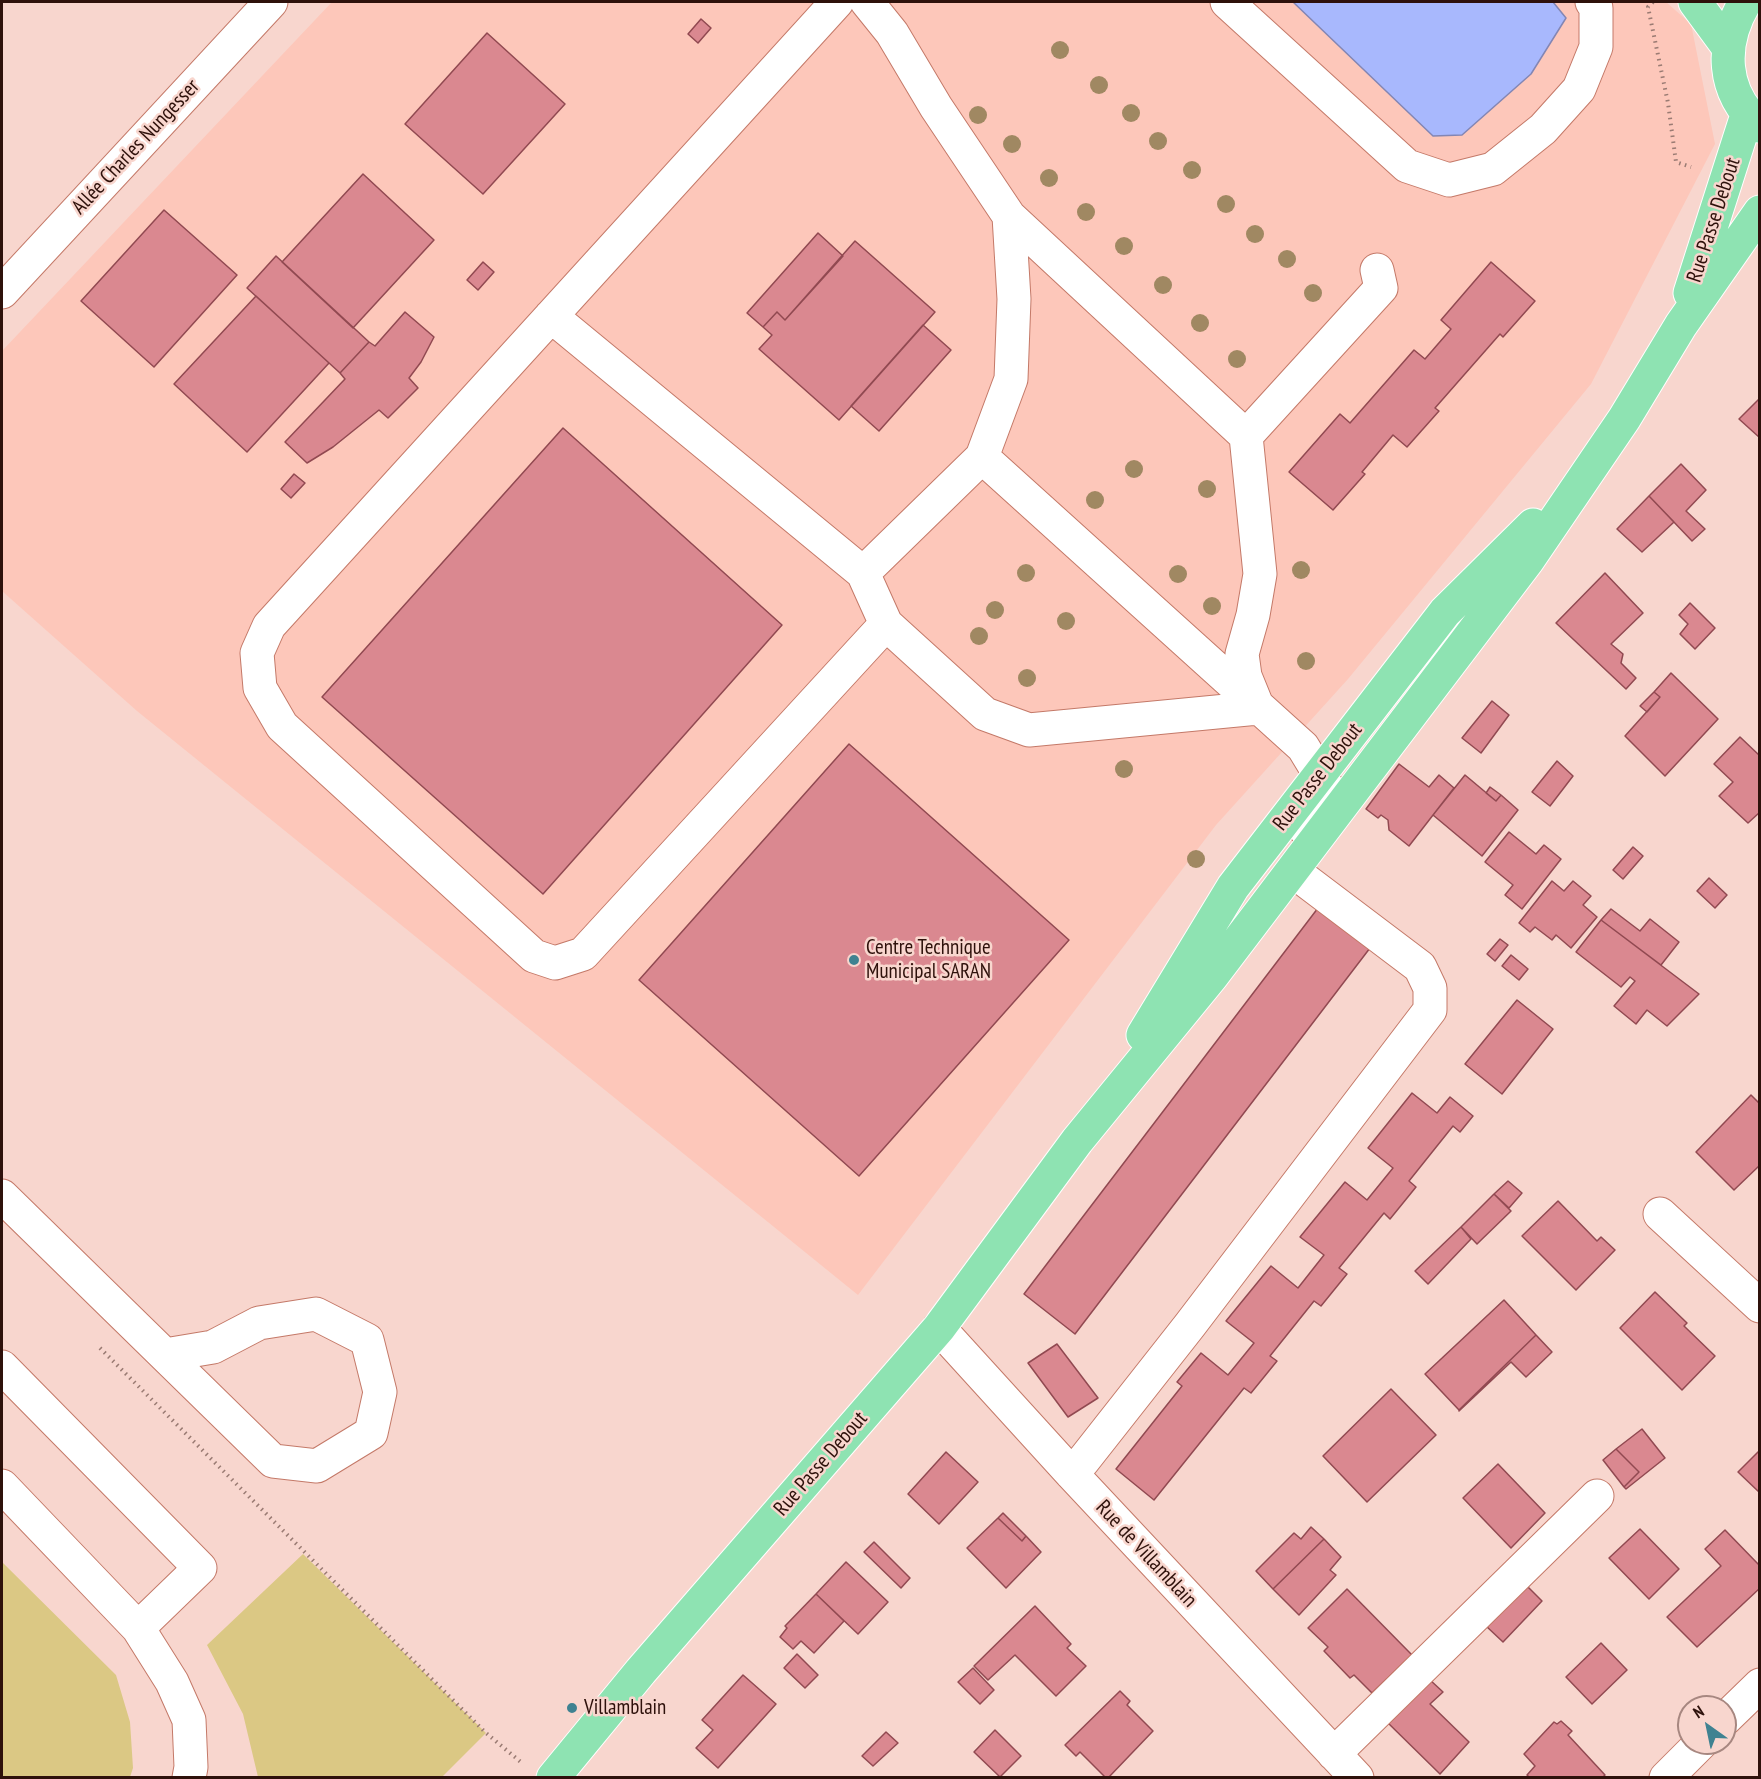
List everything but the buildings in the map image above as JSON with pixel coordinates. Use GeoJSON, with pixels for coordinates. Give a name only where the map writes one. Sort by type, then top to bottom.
{"type":"FeatureCollection","features":[{"type":"Feature","properties":{"kind":"main road"},"geometry":{"type":"LineString","coordinates":[[1695,2],[1728,47]]}},
{"type":"Feature","properties":{"kind":"main road"},"geometry":{"type":"LineString","coordinates":[[1745,2],[1733,23],[1728,47],[1728,71],[1735,94],[1753,120]]}},
{"type":"Feature","properties":{"kind":"main road","name":"Rue Passe Debout"},"geometry":{"type":"LineString","coordinates":[[1680,324],[1753,120]]}},
{"type":"Feature","properties":{"kind":"main road","name":"Rue Passe Debout"},"geometry":{"type":"LineString","coordinates":[[541,1774],[641,1671],[939,1328],[1077,1141],[1212,976],[1528,560],[1624,419],[1680,324],[1760,212]]}},
{"type":"Feature","properties":{"kind":"main road","name":"Rue Passe Debout"},"geometry":{"type":"LineString","coordinates":[[1077,1141],[1233,887],[1445,612],[1539,519],[1604,448]]}},
{"type":"Feature","properties":{"kind":"street","name":"Allée Charles Nungesser"},"geometry":{"type":"LineString","coordinates":[[2,292],[271,2]]}},
{"type":"Feature","properties":{"kind":"street"},"geometry":{"type":"LineString","coordinates":[[837,2],[269,626],[256,653],[260,688],[282,726],[534,956],[555,963],[583,954],[886,624]]}},
{"type":"Feature","properties":{"kind":"street"},"geometry":{"type":"LineString","coordinates":[[867,2],[892,33],[936,107],[1009,216],[1246,436],[1260,574],[1253,615],[1242,654],[1245,676],[1258,708]]}},
{"type":"Feature","properties":{"kind":"street"},"geometry":{"type":"LineString","coordinates":[[1227,2],[1407,166],[1449,180],[1493,169],[1543,129],[1579,89],[1596,47],[1596,8],[1592,2]]}},
{"type":"Feature","properties":{"kind":"street"},"geometry":{"type":"LineString","coordinates":[[863,573],[982,457],[1011,379],[1014,299],[1009,216]]}},
{"type":"Feature","properties":{"kind":"street"},"geometry":{"type":"LineString","coordinates":[[1246,436],[1381,288],[1377,270]]}},
{"type":"Feature","properties":{"kind":"street"},"geometry":{"type":"LineString","coordinates":[[551,316],[863,573],[886,624],[985,714],[1029,730],[1258,708]]}},
{"type":"Feature","properties":{"kind":"street"},"geometry":{"type":"LineString","coordinates":[[982,457],[1303,747],[1330,762],[1386,747]]}},
{"type":"Feature","properties":{"kind":"street"},"geometry":{"type":"LineString","coordinates":[[1255,920],[1257,893],[1331,793],[1330,762]]}},
{"type":"Feature","properties":{"kind":"street"},"geometry":{"type":"LineString","coordinates":[[1071,1473],[1083,1461],[1197,1316],[1430,1011],[1430,988],[1420,967],[1293,871]]}},
{"type":"Feature","properties":{"kind":"street"},"geometry":{"type":"LineString","coordinates":[[2,1196],[273,1461],[317,1466],[371,1433],[380,1392],[367,1340],[316,1314],[260,1323],[213,1347],[165,1355]]}},
{"type":"Feature","properties":{"kind":"street"},"geometry":{"type":"LineString","coordinates":[[1660,1214],[1760,1306]]}},
{"type":"Feature","properties":{"kind":"street","name":"Rue de Villamblain"},"geometry":{"type":"LineString","coordinates":[[939,1328],[1356,1778]]}},
{"type":"Feature","properties":{"kind":"street"},"geometry":{"type":"LineString","coordinates":[[2,1367],[200,1568],[138,1628]]}},
{"type":"Feature","properties":{"kind":"street"},"geometry":{"type":"LineString","coordinates":[[2,1486],[138,1628],[172,1682],[189,1720],[191,1767],[189,1778]]}},
{"type":"Feature","properties":{"kind":"street"},"geometry":{"type":"LineString","coordinates":[[1334,1754],[1597,1496]]}},
{"type":"Feature","properties":{"kind":"street"},"geometry":{"type":"LineString","coordinates":[[1737,1707],[1760,1685]]}},
{"type":"Feature","properties":{"kind":"street"},"geometry":{"type":"LineString","coordinates":[[1666,1778],[1689,1755]]}},
{"type":"Feature","properties":{"kind":"path"},"geometry":{"type":"LineString","coordinates":[[1653,2],[1648,7],[1668,103],[1676,162],[1694,168]]}},
{"type":"Feature","properties":{"kind":"path"},"geometry":{"type":"LineString","coordinates":[[93,1341],[486,1733],[541,1774]]}},
{"type":"Feature","properties":{"kind":"shaded area"},"geometry":{"type":"Polygon","coordinates":[[[332,2],[1666,2],[1691,24],[1715,144],[1591,384],[1348,679],[1216,825],[858,1295],[137,711],[2,591],[2,351],[332,2]]]}},
{"type":"Feature","properties":{"kind":"shaded area"},"geometry":{"type":"Polygon","coordinates":[[[303,1554],[486,1733],[442,1777],[258,1777],[243,1714],[207,1645],[303,1554]]]}},
{"type":"Feature","properties":{"kind":"shaded area"},"geometry":{"type":"Polygon","coordinates":[[[2,1562],[116,1675],[130,1722],[133,1768],[130,1777],[2,1777],[2,1562]]]}},
{"type":"Feature","properties":{"kind":"water"},"geometry":{"type":"Polygon","coordinates":[[[1293,2],[1553,2],[1566,18],[1531,74],[1462,135],[1433,136],[1293,2]]]}},
{"type":"Feature","properties":{"kind":"place","name":"Centre Technique Municipal SARAN"},"geometry":{"type":"Point","coordinates":[854,960]}},
{"type":"Feature","properties":{"kind":"place","name":"Villamblain"},"geometry":{"type":"Point","coordinates":[572,1708]}}]}
